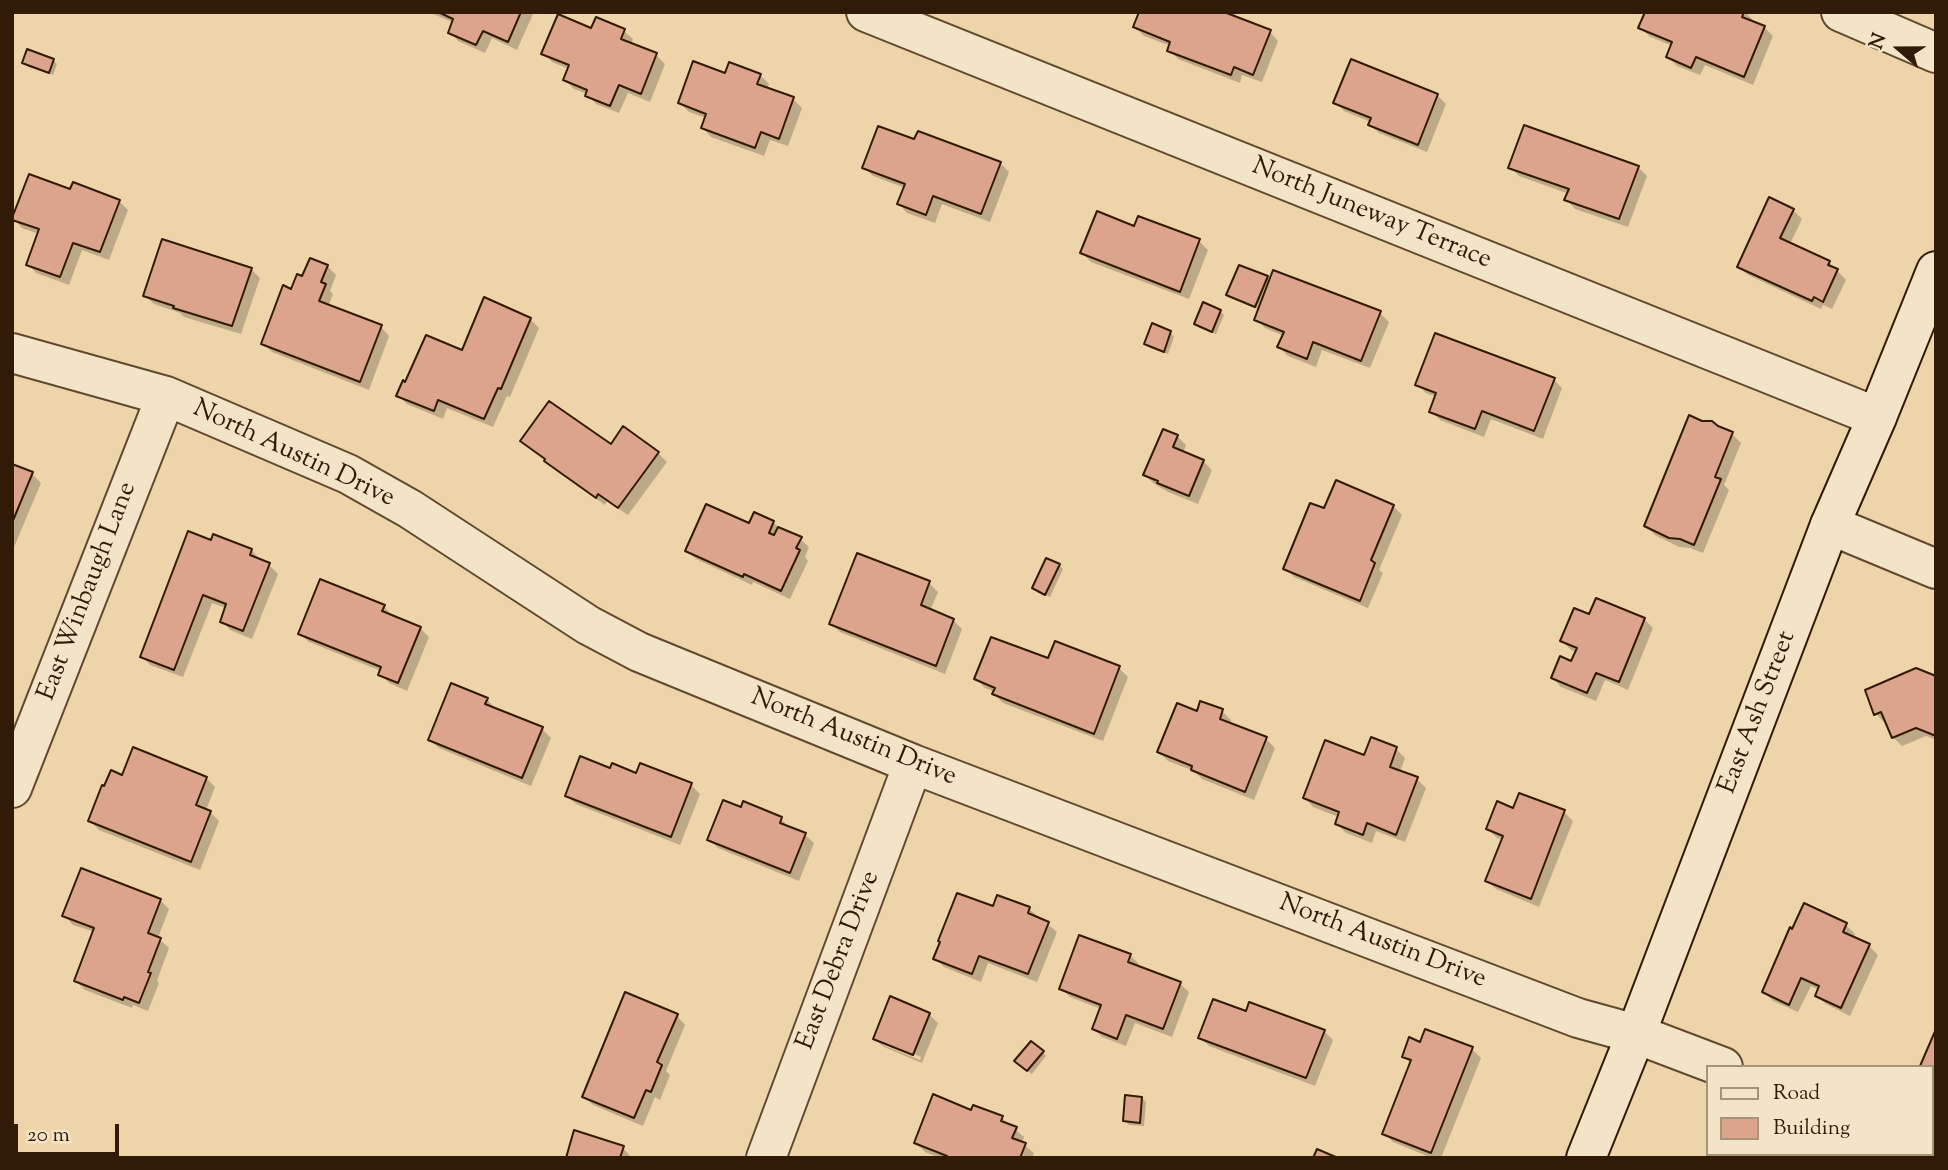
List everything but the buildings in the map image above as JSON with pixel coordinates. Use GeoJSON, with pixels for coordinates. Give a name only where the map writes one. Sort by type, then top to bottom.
{"type":"FeatureCollection","features":[{"type":"Feature","properties":{"kind":"street","name":"North Juneway Terrace"},"geometry":{"type":"LineString","coordinates":[[866,12],[1877,417]]}},
{"type":"Feature","properties":{"kind":"street"},"geometry":{"type":"LineString","coordinates":[[1841,12],[1936,53]]}},
{"type":"Feature","properties":{"kind":"street","name":"East Ash Street"},"geometry":{"type":"LineString","coordinates":[[1586,1158],[1830,525],[1936,271]]}},
{"type":"Feature","properties":{"kind":"street","name":"North Austin Drive"},"geometry":{"type":"LineString","coordinates":[[12,353],[166,397],[348,474],[410,509],[588,625],[639,652],[913,764],[1578,1018],[1636,1034],[1718,1065]]}},
{"type":"Feature","properties":{"kind":"street","name":"East Winbaugh Lane"},"geometry":{"type":"LineString","coordinates":[[12,788],[166,397]]}},
{"type":"Feature","properties":{"kind":"street"},"geometry":{"type":"LineString","coordinates":[[1830,525],[1936,569]]}},
{"type":"Feature","properties":{"kind":"street","name":"East Debra Drive"},"geometry":{"type":"LineString","coordinates":[[766,1158],[913,764]]}}]}
